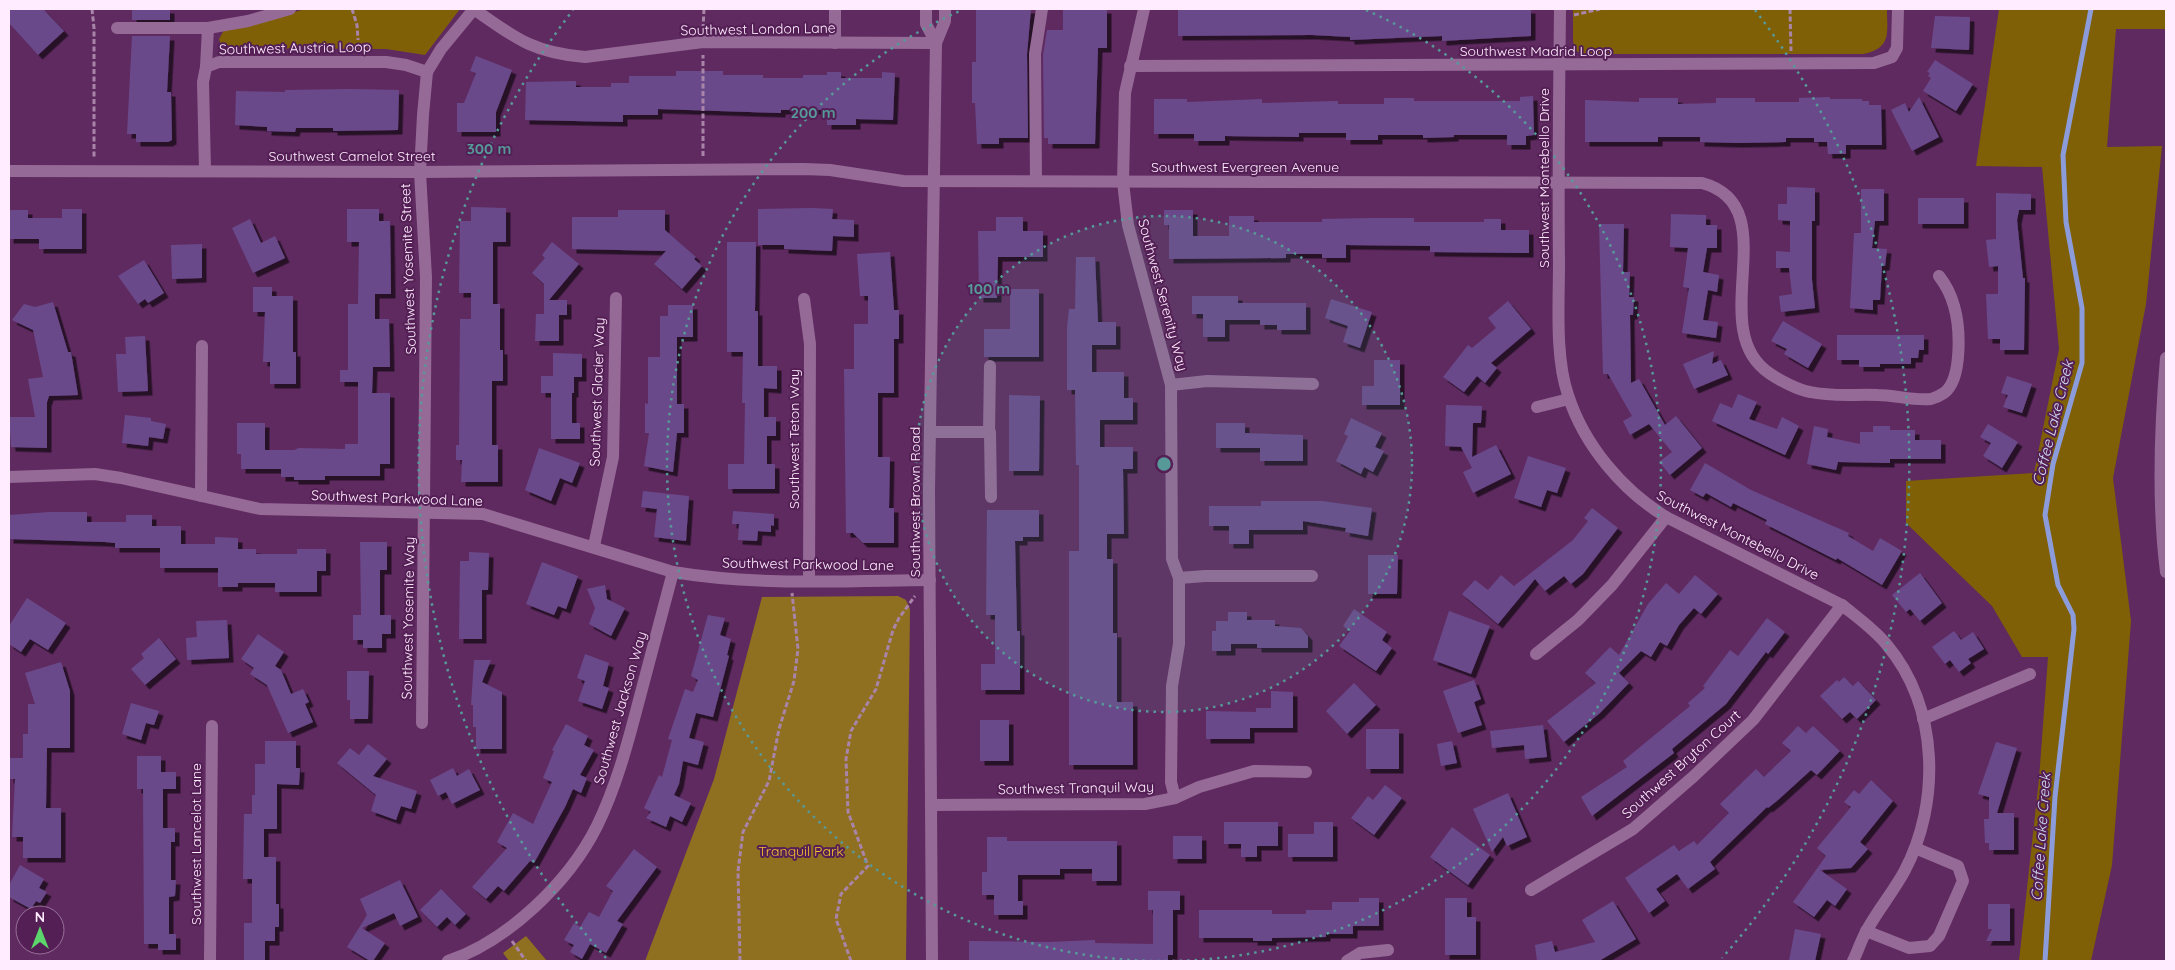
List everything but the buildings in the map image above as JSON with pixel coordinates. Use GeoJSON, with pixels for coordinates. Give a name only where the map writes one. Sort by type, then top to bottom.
{"type":"FeatureCollection","features":[{"type":"Feature","properties":{"kind":"street"},"geometry":{"type":"LineString","coordinates":[[116,28],[208,28],[248,21],[290,9]]}},
{"type":"Feature","properties":{"kind":"street","name":"Southwest London Lane"},"geometry":{"type":"LineString","coordinates":[[474,9],[528,45],[566,56],[607,56],[703,42],[936,43]]}},
{"type":"Feature","properties":{"kind":"street","name":"Southwest Yosemite Street"},"geometry":{"type":"LineString","coordinates":[[425,514],[426,277],[420,172],[427,72],[441,48],[474,9]]}},
{"type":"Feature","properties":{"kind":"street"},"geometry":{"type":"LineString","coordinates":[[835,43],[836,9]]}},
{"type":"Feature","properties":{"kind":"street","name":"Southwest Brown Road"},"geometry":{"type":"LineString","coordinates":[[926,9],[926,24],[936,43]]}},
{"type":"Feature","properties":{"kind":"street","name":"Southwest Brown Road"},"geometry":{"type":"LineString","coordinates":[[932,961],[930,432],[933,181],[936,43],[945,21],[945,9]]}},
{"type":"Feature","properties":{"kind":"street"},"geometry":{"type":"LineString","coordinates":[[1036,181],[1035,54],[1042,9]]}},
{"type":"Feature","properties":{"kind":"street","name":"Southwest Serenity Way"},"geometry":{"type":"LineString","coordinates":[[1144,9],[1125,93],[1123,182],[1128,225],[1171,385],[1172,559],[1179,578],[1179,644],[1172,686],[1171,782],[1176,798]]}},
{"type":"Feature","properties":{"kind":"street","name":"Southwest Madrid Loop"},"geometry":{"type":"LineString","coordinates":[[1130,66],[1874,64],[1892,57],[1897,48],[1898,9]]}},
{"type":"Feature","properties":{"kind":"street","name":"Southwest Montebello Drive"},"geometry":{"type":"LineString","coordinates":[[1560,13],[1557,183],[1561,356],[1570,399],[1583,429],[1612,472],[1635,496],[1666,517],[1842,605],[1868,624],[1897,659],[1915,690],[1923,719],[1930,764],[1928,803],[1915,848],[1904,872],[1866,931],[1853,961]]}},
{"type":"Feature","properties":{"kind":"street"},"geometry":{"type":"LineString","coordinates":[[206,67],[208,28]]}},
{"type":"Feature","properties":{"kind":"street","name":"Southwest Austria Loop"},"geometry":{"type":"LineString","coordinates":[[205,170],[203,82],[206,67],[219,62],[386,62],[406,64],[427,72]]}},
{"type":"Feature","properties":{"kind":"street","name":"Southwest Camelot Street"},"geometry":{"type":"LineString","coordinates":[[9,171],[420,172],[703,169],[830,170],[897,181],[933,181]]}},
{"type":"Feature","properties":{"kind":"street","name":"Southwest Evergreen Avenue"},"geometry":{"type":"LineString","coordinates":[[933,181],[1702,183],[1718,187],[1732,199],[1741,216],[1744,236],[1742,315],[1743,334],[1748,351],[1769,373],[1808,392],[1834,396],[1877,395],[1918,399],[1932,398],[1946,392],[1955,377],[1958,359],[1958,324],[1948,288],[1939,276]]}},
{"type":"Feature","properties":{"kind":"street","name":"Southwest Glacier Way"},"geometry":{"type":"LineString","coordinates":[[594,546],[613,457],[616,298]]}},
{"type":"Feature","properties":{"kind":"street","name":"Southwest Teton Way"},"geometry":{"type":"LineString","coordinates":[[804,299],[810,344],[808,580]]}},
{"type":"Feature","properties":{"kind":"street"},"geometry":{"type":"LineString","coordinates":[[201,496],[202,346]]}},
{"type":"Feature","properties":{"kind":"street"},"geometry":{"type":"LineString","coordinates":[[2166,358],[2161,462],[2163,544],[2166,572]]}},
{"type":"Feature","properties":{"kind":"street"},"geometry":{"type":"LineString","coordinates":[[990,366],[989,432],[991,497]]}},
{"type":"Feature","properties":{"kind":"street"},"geometry":{"type":"LineString","coordinates":[[1171,385],[1207,381],[1313,384]]}},
{"type":"Feature","properties":{"kind":"street"},"geometry":{"type":"LineString","coordinates":[[1537,407],[1570,399]]}},
{"type":"Feature","properties":{"kind":"street"},"geometry":{"type":"LineString","coordinates":[[930,432],[989,432]]}},
{"type":"Feature","properties":{"kind":"street","name":"Southwest Parkwood Lane"},"geometry":{"type":"LineString","coordinates":[[9,477],[94,474],[260,510],[483,514],[594,546],[673,572],[735,580],[930,580]]}},
{"type":"Feature","properties":{"kind":"street","name":"Southwest Yosemite Way"},"geometry":{"type":"LineString","coordinates":[[422,722],[425,514]]}},
{"type":"Feature","properties":{"kind":"street"},"geometry":{"type":"LineString","coordinates":[[1536,654],[1578,620],[1612,584],[1666,517]]}},
{"type":"Feature","properties":{"kind":"street","name":"Southwest Jackson Way"},"geometry":{"type":"LineString","coordinates":[[448,961],[461,957],[505,931],[532,909],[580,853],[596,827],[612,792],[624,756],[673,572]]}},
{"type":"Feature","properties":{"kind":"street"},"geometry":{"type":"LineString","coordinates":[[1179,578],[1205,576],[1312,576]]}},
{"type":"Feature","properties":{"kind":"street","name":"Southwest Bryton Court"},"geometry":{"type":"LineString","coordinates":[[1531,890],[1633,828],[1694,776],[1753,720],[1842,605]]}},
{"type":"Feature","properties":{"kind":"street"},"geometry":{"type":"LineString","coordinates":[[1923,719],[2030,674]]}},
{"type":"Feature","properties":{"kind":"street","name":"Southwest Lancelot Lane"},"geometry":{"type":"LineString","coordinates":[[210,961],[212,726]]}},
{"type":"Feature","properties":{"kind":"street","name":"Southwest Tranquil Way"},"geometry":{"type":"LineString","coordinates":[[932,805],[1145,804],[1176,798],[1199,786],[1254,771],[1306,772]]}},
{"type":"Feature","properties":{"kind":"street"},"geometry":{"type":"LineString","coordinates":[[1866,931],[1908,948],[1930,946],[1939,936],[1964,881],[1958,866],[1915,848]]}},
{"type":"Feature","properties":{"kind":"street"},"geometry":{"type":"LineString","coordinates":[[1347,961],[1360,953],[1388,950]]}},
{"type":"Feature","properties":{"kind":"path"},"geometry":{"type":"LineString","coordinates":[[92,9],[94,28],[94,170]]}},
{"type":"Feature","properties":{"kind":"path"},"geometry":{"type":"LineString","coordinates":[[352,9],[357,25],[358,40]]}},
{"type":"Feature","properties":{"kind":"path"},"geometry":{"type":"LineString","coordinates":[[703,169],[704,9]]}},
{"type":"Feature","properties":{"kind":"path"},"geometry":{"type":"LineString","coordinates":[[1560,13],[1600,9]]}},
{"type":"Feature","properties":{"kind":"path"},"geometry":{"type":"LineString","coordinates":[[1790,9],[1790,64]]}},
{"type":"Feature","properties":{"kind":"path"},"geometry":{"type":"LineString","coordinates":[[740,961],[738,871],[743,832],[769,781],[779,729],[794,681],[798,649],[790,580]]}},
{"type":"Feature","properties":{"kind":"path"},"geometry":{"type":"LineString","coordinates":[[851,961],[836,919],[841,894],[868,866],[848,812],[846,759],[851,731],[876,689],[893,630],[915,596]]}},
{"type":"Feature","properties":{"kind":"path"},"geometry":{"type":"LineString","coordinates":[[505,931],[526,961]]}},
{"type":"Feature","properties":{"kind":"shaded area"},"geometry":{"type":"Polygon","coordinates":[[[306,9],[460,9],[425,55],[386,49],[222,48],[219,39],[224,30],[306,9]]]}},
{"type":"Feature","properties":{"kind":"shaded area"},"geometry":{"type":"Polygon","coordinates":[[[1573,9],[1887,9],[1887,32],[1886,38],[1879,48],[1863,54],[1582,54],[1575,50],[1573,41],[1573,9]]]}},
{"type":"Feature","properties":{"kind":"shaded area"},"geometry":{"type":"Polygon","coordinates":[[[1999,9],[2166,9],[2166,29],[2116,29],[2107,147],[2162,146],[2146,304],[2113,478],[2131,621],[2112,865],[2091,961],[2019,961],[2039,779],[2048,657],[2022,657],[1992,606],[1906,523],[1906,481],[2034,473],[2059,349],[2042,167],[1976,166],[1999,9]]]}},
{"type":"Feature","properties":{"kind":"green space","name":"Tranquil Park"},"geometry":{"type":"Polygon","coordinates":[[[898,596],[906,600],[910,609],[906,961],[645,961],[714,779],[762,597],[898,596]]]}},
{"type":"Feature","properties":{"kind":"green space"},"geometry":{"type":"Polygon","coordinates":[[[526,936],[547,961],[509,961],[503,953],[526,936]]]}},
{"type":"Feature","properties":{"kind":"waterway","name":"Coffee Lake Creek"},"geometry":{"type":"LineString","coordinates":[[2045,961],[2055,797],[2074,629],[2073,615],[2058,585],[2045,515],[2053,464],[2082,363],[2082,308],[2066,222],[2063,155],[2091,9]]}}]}
